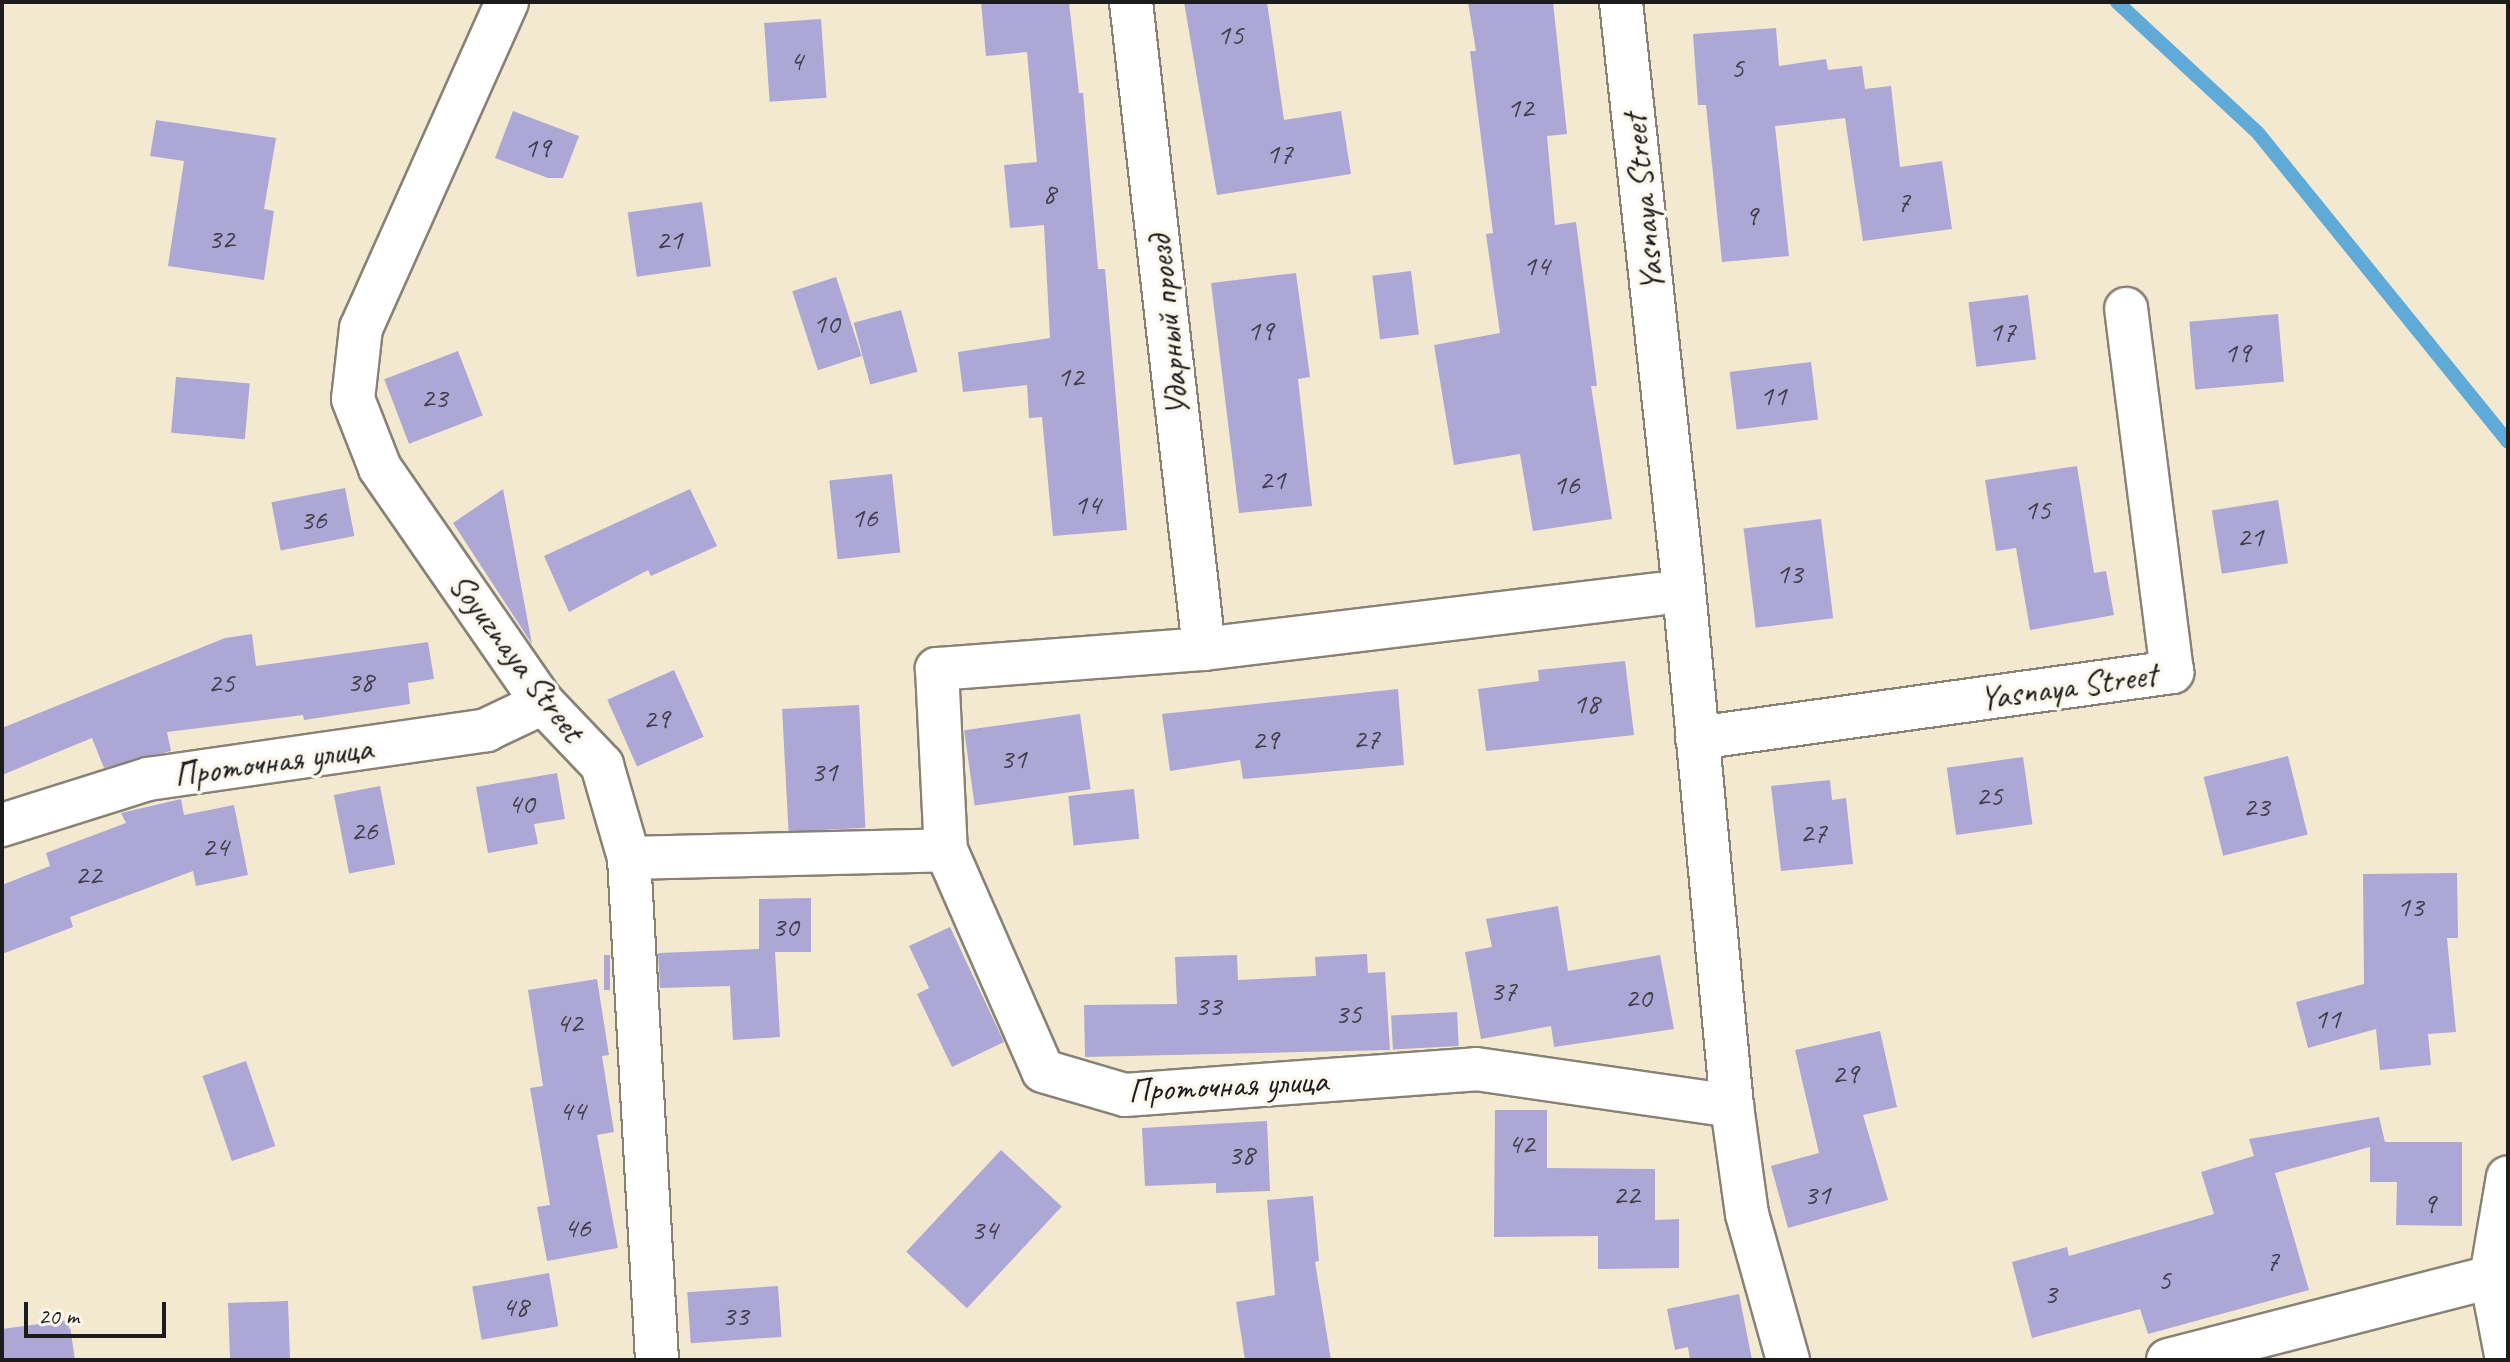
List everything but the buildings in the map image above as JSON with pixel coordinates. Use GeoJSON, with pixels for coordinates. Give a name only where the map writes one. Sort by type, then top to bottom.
{"type":"FeatureCollection","features":[{"type":"Feature","properties":{"kind":"street","name":"Soyuznaya Street"},"geometry":{"type":"LineString","coordinates":[[507,2],[361,328],[353,399],[380,468],[543,703],[602,765],[629,858],[657,1360]]}},
{"type":"Feature","properties":{"kind":"street","name":"Ударный проезд"},"geometry":{"type":"LineString","coordinates":[[1131,2],[1204,649]]}},
{"type":"Feature","properties":{"kind":"street","name":"Yasnaya Street"},"geometry":{"type":"LineString","coordinates":[[1621,2],[1732,1106],[1747,1214],[1788,1360]]}},
{"type":"Feature","properties":{"kind":"street","name":"Yasnaya Street"},"geometry":{"type":"LineString","coordinates":[[1697,738],[2172,672],[2126,309]]}},
{"type":"Feature","properties":{"kind":"street"},"geometry":{"type":"LineString","coordinates":[[629,858],[946,850],[937,669],[1204,649],[1658,594]]}},
{"type":"Feature","properties":{"kind":"street","name":"Проточная улица"},"geometry":{"type":"LineString","coordinates":[[2,825],[148,779],[486,730],[543,703]]}},
{"type":"Feature","properties":{"kind":"street","name":"Проточная улица"},"geometry":{"type":"LineString","coordinates":[[946,850],[1043,1071],[1125,1095],[1476,1069],[1732,1106]]}},
{"type":"Feature","properties":{"kind":"street"},"geometry":{"type":"LineString","coordinates":[[2507,1360],[2491,1277],[2508,1177]]}},
{"type":"Feature","properties":{"kind":"street"},"geometry":{"type":"LineString","coordinates":[[2168,1360],[2491,1277]]}},
{"type":"Feature","properties":{"kind":"waterway"},"geometry":{"type":"LineString","coordinates":[[2117,2],[2258,133],[2508,442]]}}]}
